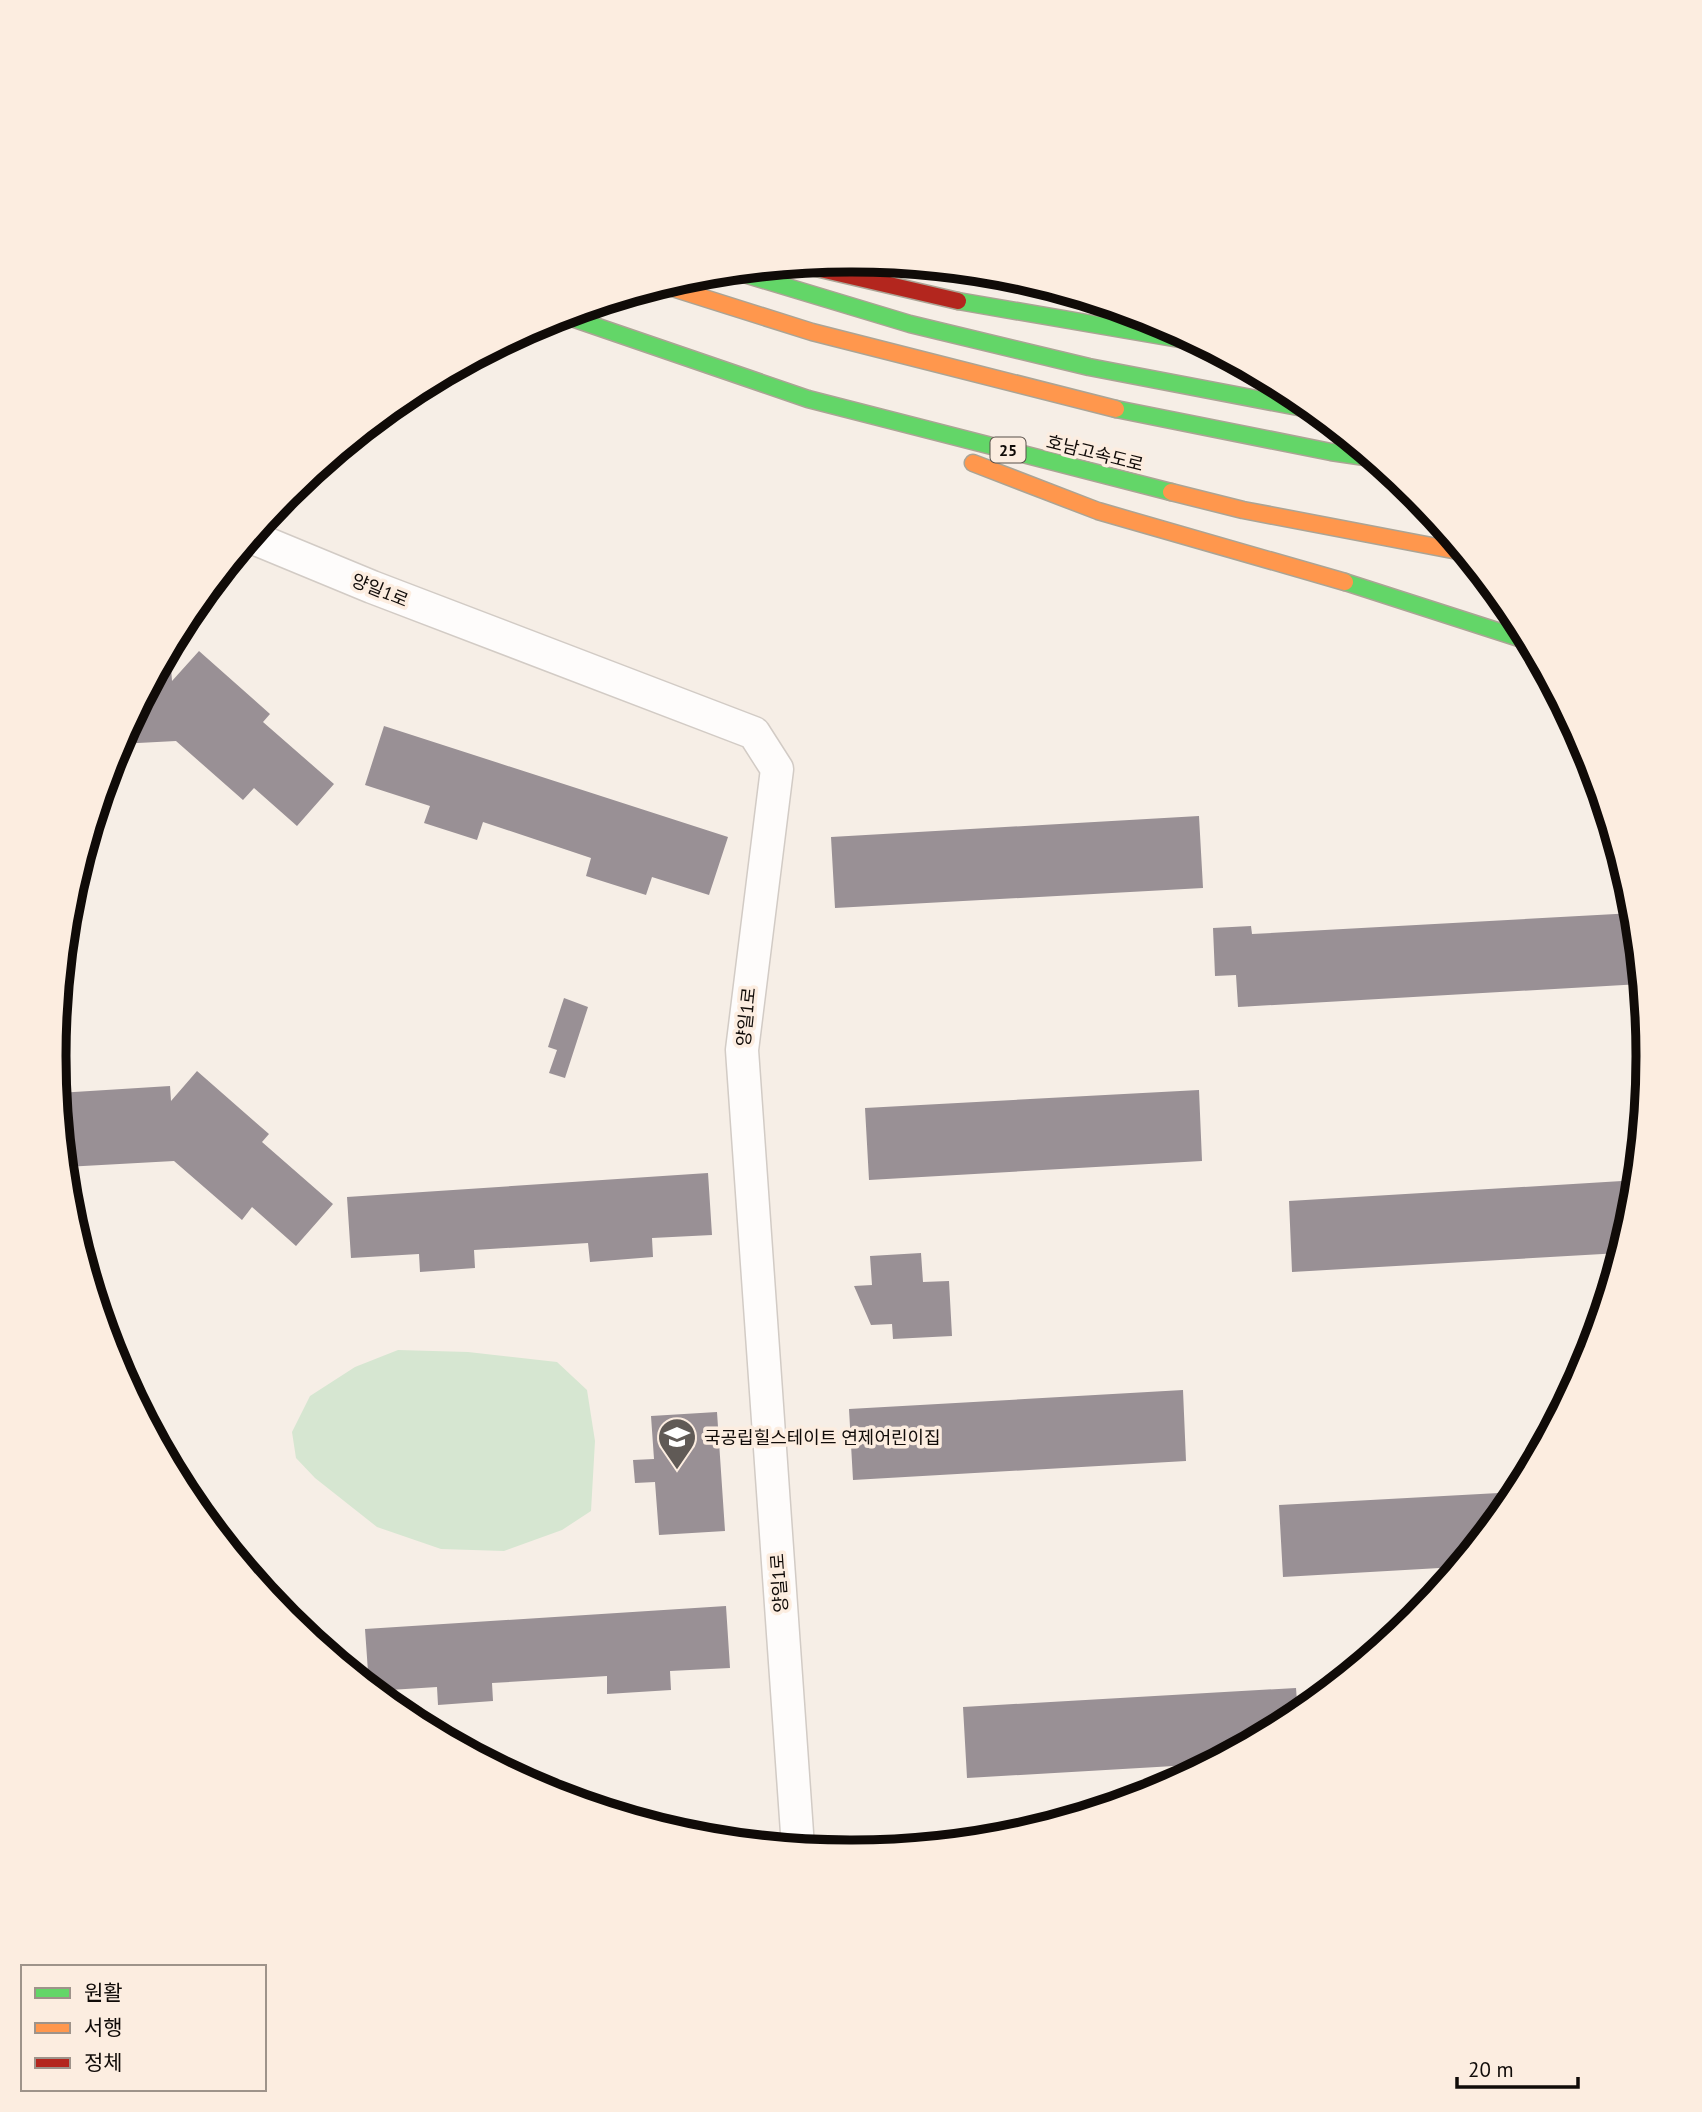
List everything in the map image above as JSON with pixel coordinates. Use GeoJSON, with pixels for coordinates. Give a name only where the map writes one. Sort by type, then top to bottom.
{"type":"FeatureCollection","features":[{"type":"Feature","properties":{"kind":"highway"},"geometry":{"type":"LineString","coordinates":[[835,272],[957,301],[1162,336]]}},
{"type":"Feature","properties":{"kind":"highway"},"geometry":{"type":"LineString","coordinates":[[755,277],[923,327],[1089,367],[1289,405]]}},
{"type":"Feature","properties":{"kind":"highway"},"geometry":{"type":"LineString","coordinates":[[681,291],[812,332],[1114,409],[1355,456]]}},
{"type":"Feature","properties":{"kind":"highway","name":"호남고속도로"},"geometry":{"type":"LineString","coordinates":[[579,320],[808,399],[1242,510],[1450,549]]}},
{"type":"Feature","properties":{"kind":"highway"},"geometry":{"type":"LineString","coordinates":[[808,399],[934,448]]}},
{"type":"Feature","properties":{"kind":"highway"},"geometry":{"type":"LineString","coordinates":[[959,457],[1098,511],[1345,582],[1513,636]]}},
{"type":"Feature","properties":{"kind":"street","name":"양일1로"},"geometry":{"type":"LineString","coordinates":[[260,541],[372,587],[754,733],[777,769],[742,1051],[796,1839]]}},
{"type":"Feature","properties":{"kind":"green space"},"geometry":{"type":"Polygon","coordinates":[[[398,1350],[468,1352],[557,1362],[587,1390],[595,1441],[591,1511],[562,1530],[504,1551],[441,1549],[377,1527],[315,1478],[296,1458],[292,1432],[310,1396],[355,1367],[398,1350]]]}},
{"type":"Feature","properties":{"kind":"building"},"geometry":{"type":"Polygon","coordinates":[[[199,651],[270,714],[263,722],[334,784],[297,826],[254,788],[243,800],[176,741],[132,743],[170,667],[172,681],[199,651]]]}},
{"type":"Feature","properties":{"kind":"building"},"geometry":{"type":"Polygon","coordinates":[[[384,726],[728,837],[709,895],[652,877],[646,895],[586,876],[591,858],[483,822],[477,840],[424,823],[430,806],[365,785],[384,726]]]}},
{"type":"Feature","properties":{"kind":"building"},"geometry":{"type":"Polygon","coordinates":[[[1199,816],[1203,888],[835,908],[831,837],[1199,816]]]}},
{"type":"Feature","properties":{"kind":"building"},"geometry":{"type":"Polygon","coordinates":[[[1622,914],[1632,985],[1238,1007],[1236,975],[1215,976],[1213,928],[1251,926],[1252,934],[1622,914]]]}},
{"type":"Feature","properties":{"kind":"building"},"geometry":{"type":"Polygon","coordinates":[[[564,998],[588,1007],[565,1078],[549,1073],[557,1050],[548,1047],[564,998]]]}},
{"type":"Feature","properties":{"kind":"building"},"geometry":{"type":"Polygon","coordinates":[[[197,1071],[269,1134],[262,1142],[333,1204],[296,1246],[252,1207],[242,1220],[174,1161],[74,1166],[67,1092],[170,1086],[171,1101],[197,1071]]]}},
{"type":"Feature","properties":{"kind":"building"},"geometry":{"type":"Polygon","coordinates":[[[1199,1090],[1202,1161],[869,1180],[865,1108],[1199,1090]]]}},
{"type":"Feature","properties":{"kind":"building"},"geometry":{"type":"Polygon","coordinates":[[[708,1173],[712,1235],[652,1238],[653,1257],[590,1262],[588,1243],[474,1250],[475,1268],[420,1272],[419,1254],[351,1258],[347,1197],[708,1173]]]}},
{"type":"Feature","properties":{"kind":"building"},"geometry":{"type":"Polygon","coordinates":[[[1622,1181],[1623,1194],[1610,1254],[1292,1272],[1289,1201],[1622,1181]]]}},
{"type":"Feature","properties":{"kind":"building"},"geometry":{"type":"Polygon","coordinates":[[[921,1253],[923,1282],[949,1281],[952,1336],[893,1339],[892,1324],[871,1325],[854,1286],[872,1285],[870,1256],[921,1253]]]}},
{"type":"Feature","properties":{"kind":"building"},"geometry":{"type":"Polygon","coordinates":[[[1183,1390],[1186,1461],[853,1480],[849,1409],[1183,1390]]]}},
{"type":"Feature","properties":{"kind":"building","name":"국공립힐스테이트 연제어린이집"},"geometry":{"type":"Polygon","coordinates":[[[717,1412],[725,1531],[659,1535],[655,1482],[635,1483],[633,1460],[654,1459],[651,1416],[717,1412]]]}},
{"type":"Feature","properties":{"kind":"building"},"geometry":{"type":"Polygon","coordinates":[[[1502,1493],[1445,1568],[1283,1577],[1279,1505],[1502,1493]]]}},
{"type":"Feature","properties":{"kind":"building"},"geometry":{"type":"Polygon","coordinates":[[[726,1606],[730,1668],[670,1671],[671,1690],[607,1694],[607,1676],[492,1683],[493,1701],[438,1705],[437,1687],[390,1690],[368,1674],[365,1629],[726,1606]]]}},
{"type":"Feature","properties":{"kind":"building"},"geometry":{"type":"Polygon","coordinates":[[[1296,1688],[1297,1701],[1243,1735],[1186,1765],[967,1778],[963,1707],[1296,1688]]]}},
{"type":"Feature","properties":{"kind":"traffic: fast"},"geometry":{"type":"LineString","coordinates":[[755,277],[910,324],[1089,367],[1289,405]]}},
{"type":"Feature","properties":{"kind":"traffic: fast"},"geometry":{"type":"LineString","coordinates":[[958,301],[1162,336]]}},
{"type":"Feature","properties":{"kind":"traffic: fast"},"geometry":{"type":"LineString","coordinates":[[579,320],[808,399],[1171,492]]}},
{"type":"Feature","properties":{"kind":"traffic: fast"},"geometry":{"type":"LineString","coordinates":[[1116,409],[1355,456]]}},
{"type":"Feature","properties":{"kind":"traffic: fast"},"geometry":{"type":"LineString","coordinates":[[1345,582],[1513,636]]}},
{"type":"Feature","properties":{"kind":"traffic: slow"},"geometry":{"type":"LineString","coordinates":[[681,291],[812,332],[1116,409]]}},
{"type":"Feature","properties":{"kind":"traffic: slow"},"geometry":{"type":"LineString","coordinates":[[973,463],[1098,511],[1345,582]]}},
{"type":"Feature","properties":{"kind":"traffic: slow"},"geometry":{"type":"LineString","coordinates":[[1171,492],[1243,510],[1450,549]]}},
{"type":"Feature","properties":{"kind":"traffic: jam"},"geometry":{"type":"LineString","coordinates":[[835,272],[958,301]]}},
{"type":"Feature","properties":{"kind":"place","name":"국공립힐스테이트 연제어린이집"},"geometry":{"type":"Point","coordinates":[677,1471]}}]}
